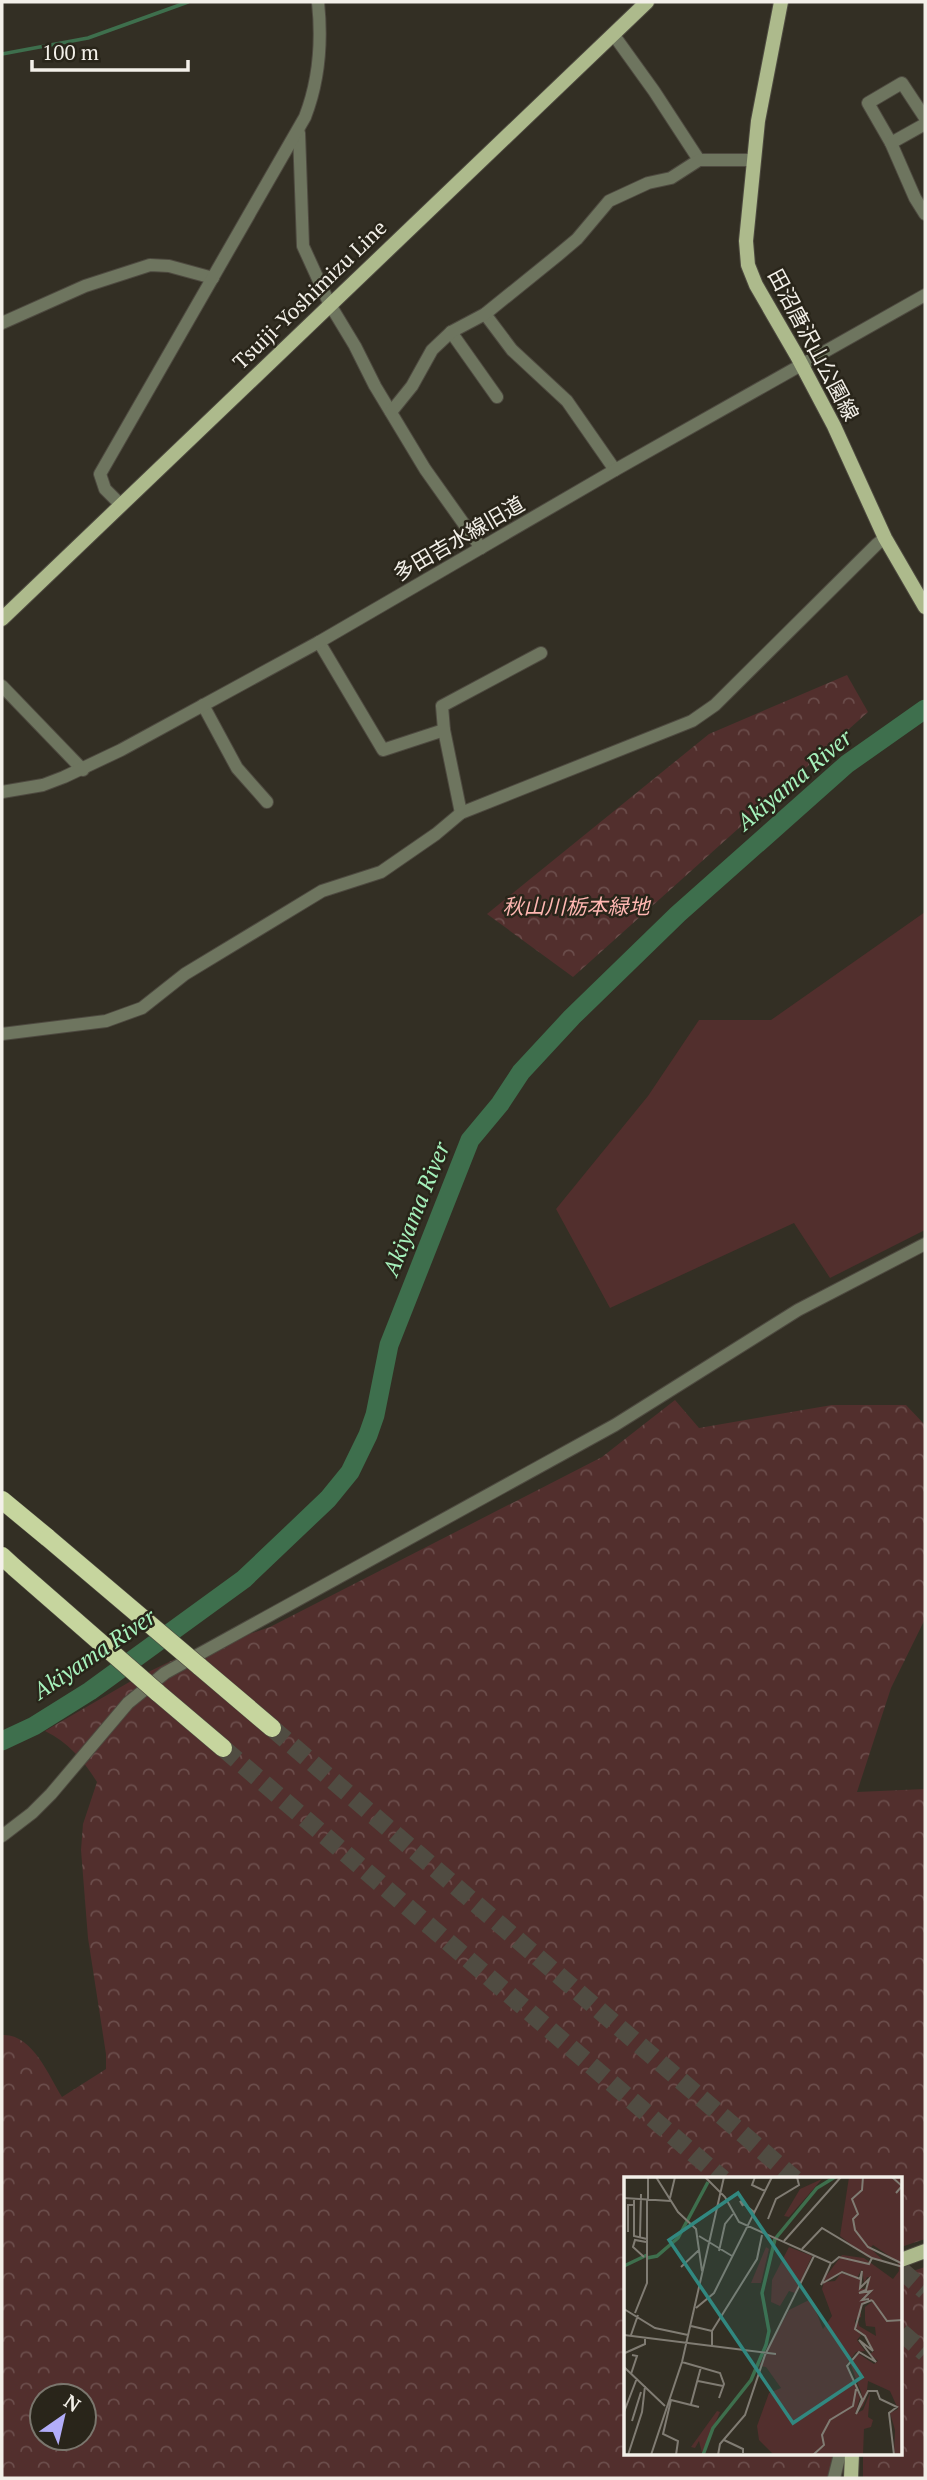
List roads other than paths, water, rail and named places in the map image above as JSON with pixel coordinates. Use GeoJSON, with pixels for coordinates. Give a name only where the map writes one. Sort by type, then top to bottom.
{"type":"FeatureCollection","features":[{"type":"Feature","properties":{"kind":"highway"},"geometry":{"type":"LineString","coordinates":[[2,1500],[272,1728]]}},
{"type":"Feature","properties":{"kind":"highway"},"geometry":{"type":"LineString","coordinates":[[8,1562],[223,1748]]}},
{"type":"Feature","properties":{"kind":"main road","name":"Tsuiji-Yoshimizu Line"},"geometry":{"type":"LineString","coordinates":[[2,619],[647,2]]}},
{"type":"Feature","properties":{"kind":"main road","name":"田沼唐沢山公園線"},"geometry":{"type":"LineString","coordinates":[[781,2],[763,89],[754,160],[746,241],[748,265],[756,285],[834,426],[885,538],[925,607]]}},
{"type":"Feature","properties":{"kind":"main road"},"geometry":{"type":"LineString","coordinates":[[902,2260],[925,2251]]}},
{"type":"Feature","properties":{"kind":"main road"},"geometry":{"type":"LineString","coordinates":[[850,2478],[852,2456]]}},
{"type":"Feature","properties":{"kind":"street"},"geometry":{"type":"LineString","coordinates":[[121,505],[105,489],[100,474],[299,129],[313,93],[317,68],[318,2]]}},
{"type":"Feature","properties":{"kind":"street"},"geometry":{"type":"LineString","coordinates":[[613,34],[699,160]]}},
{"type":"Feature","properties":{"kind":"street"},"geometry":{"type":"LineString","coordinates":[[925,118],[902,83],[868,103],[891,143],[915,198],[925,214]]}},
{"type":"Feature","properties":{"kind":"street"},"geometry":{"type":"LineString","coordinates":[[891,143],[925,124]]}},
{"type":"Feature","properties":{"kind":"street"},"geometry":{"type":"LineString","coordinates":[[299,129],[303,246],[330,305],[391,412],[420,461],[481,548]]}},
{"type":"Feature","properties":{"kind":"street"},"geometry":{"type":"LineString","coordinates":[[391,412],[412,386],[432,350],[451,332],[485,314],[577,239],[609,201],[648,183],[671,177],[699,160],[754,160]]}},
{"type":"Feature","properties":{"kind":"street"},"geometry":{"type":"LineString","coordinates":[[2,323],[85,286],[150,265],[169,266],[213,278]]}},
{"type":"Feature","properties":{"kind":"street","name":"多田吉水線旧道"},"geometry":{"type":"LineString","coordinates":[[2,792],[43,785],[83,770],[319,642],[800,364],[925,295]]}},
{"type":"Feature","properties":{"kind":"street"},"geometry":{"type":"LineString","coordinates":[[485,314],[512,350],[567,401],[615,470]]}},
{"type":"Feature","properties":{"kind":"street"},"geometry":{"type":"LineString","coordinates":[[451,332],[497,397]]}},
{"type":"Feature","properties":{"kind":"street"},"geometry":{"type":"LineString","coordinates":[[2,1034],[106,1021],[142,1008],[186,974],[321,891],[381,872],[461,813],[692,721],[715,705],[885,538]]}},
{"type":"Feature","properties":{"kind":"street"},"geometry":{"type":"LineString","coordinates":[[319,642],[383,750],[444,730]]}},
{"type":"Feature","properties":{"kind":"street"},"geometry":{"type":"LineString","coordinates":[[461,813],[444,730],[442,706],[541,653]]}},
{"type":"Feature","properties":{"kind":"street"},"geometry":{"type":"LineString","coordinates":[[2,687],[83,770]]}},
{"type":"Feature","properties":{"kind":"street"},"geometry":{"type":"LineString","coordinates":[[203,705],[237,768],[267,802]]}},
{"type":"Feature","properties":{"kind":"street"},"geometry":{"type":"LineString","coordinates":[[2,1836],[51,1794],[128,1703],[165,1674],[615,1425],[798,1310],[925,1244]]}},
{"type":"Feature","properties":{"kind":"street"},"geometry":{"type":"LineString","coordinates":[[834,2478],[840,2456]]}},
{"type":"Feature","properties":{"kind":"waterway"},"geometry":{"type":"LineString","coordinates":[[2,54],[88,38],[188,2]]}},
{"type":"Feature","properties":{"kind":"waterway","name":"Akiyama River"},"geometry":{"type":"LineString","coordinates":[[2,1741],[34,1726],[90,1691],[244,1579],[328,1499],[350,1472],[368,1435],[375,1415],[389,1345],[470,1140],[500,1104],[521,1072],[572,1017],[678,914],[847,764],[925,709]]}},
{"type":"Feature","properties":{"kind":"tunnel"},"geometry":{"type":"LineString","coordinates":[[272,1728],[793,2177]]}},
{"type":"Feature","properties":{"kind":"tunnel"},"geometry":{"type":"LineString","coordinates":[[223,1748],[721,2177]]}},
{"type":"Feature","properties":{"kind":"tunnel"},"geometry":{"type":"LineString","coordinates":[[902,2271],[925,2291]]}},
{"type":"Feature","properties":{"kind":"tunnel"},"geometry":{"type":"LineString","coordinates":[[902,2333],[925,2353]]}},
{"type":"Feature","properties":{"kind":"park label","name":"秋山川栃本緑地"},"geometry":{"type":"Point","coordinates":[576,907]}}]}
